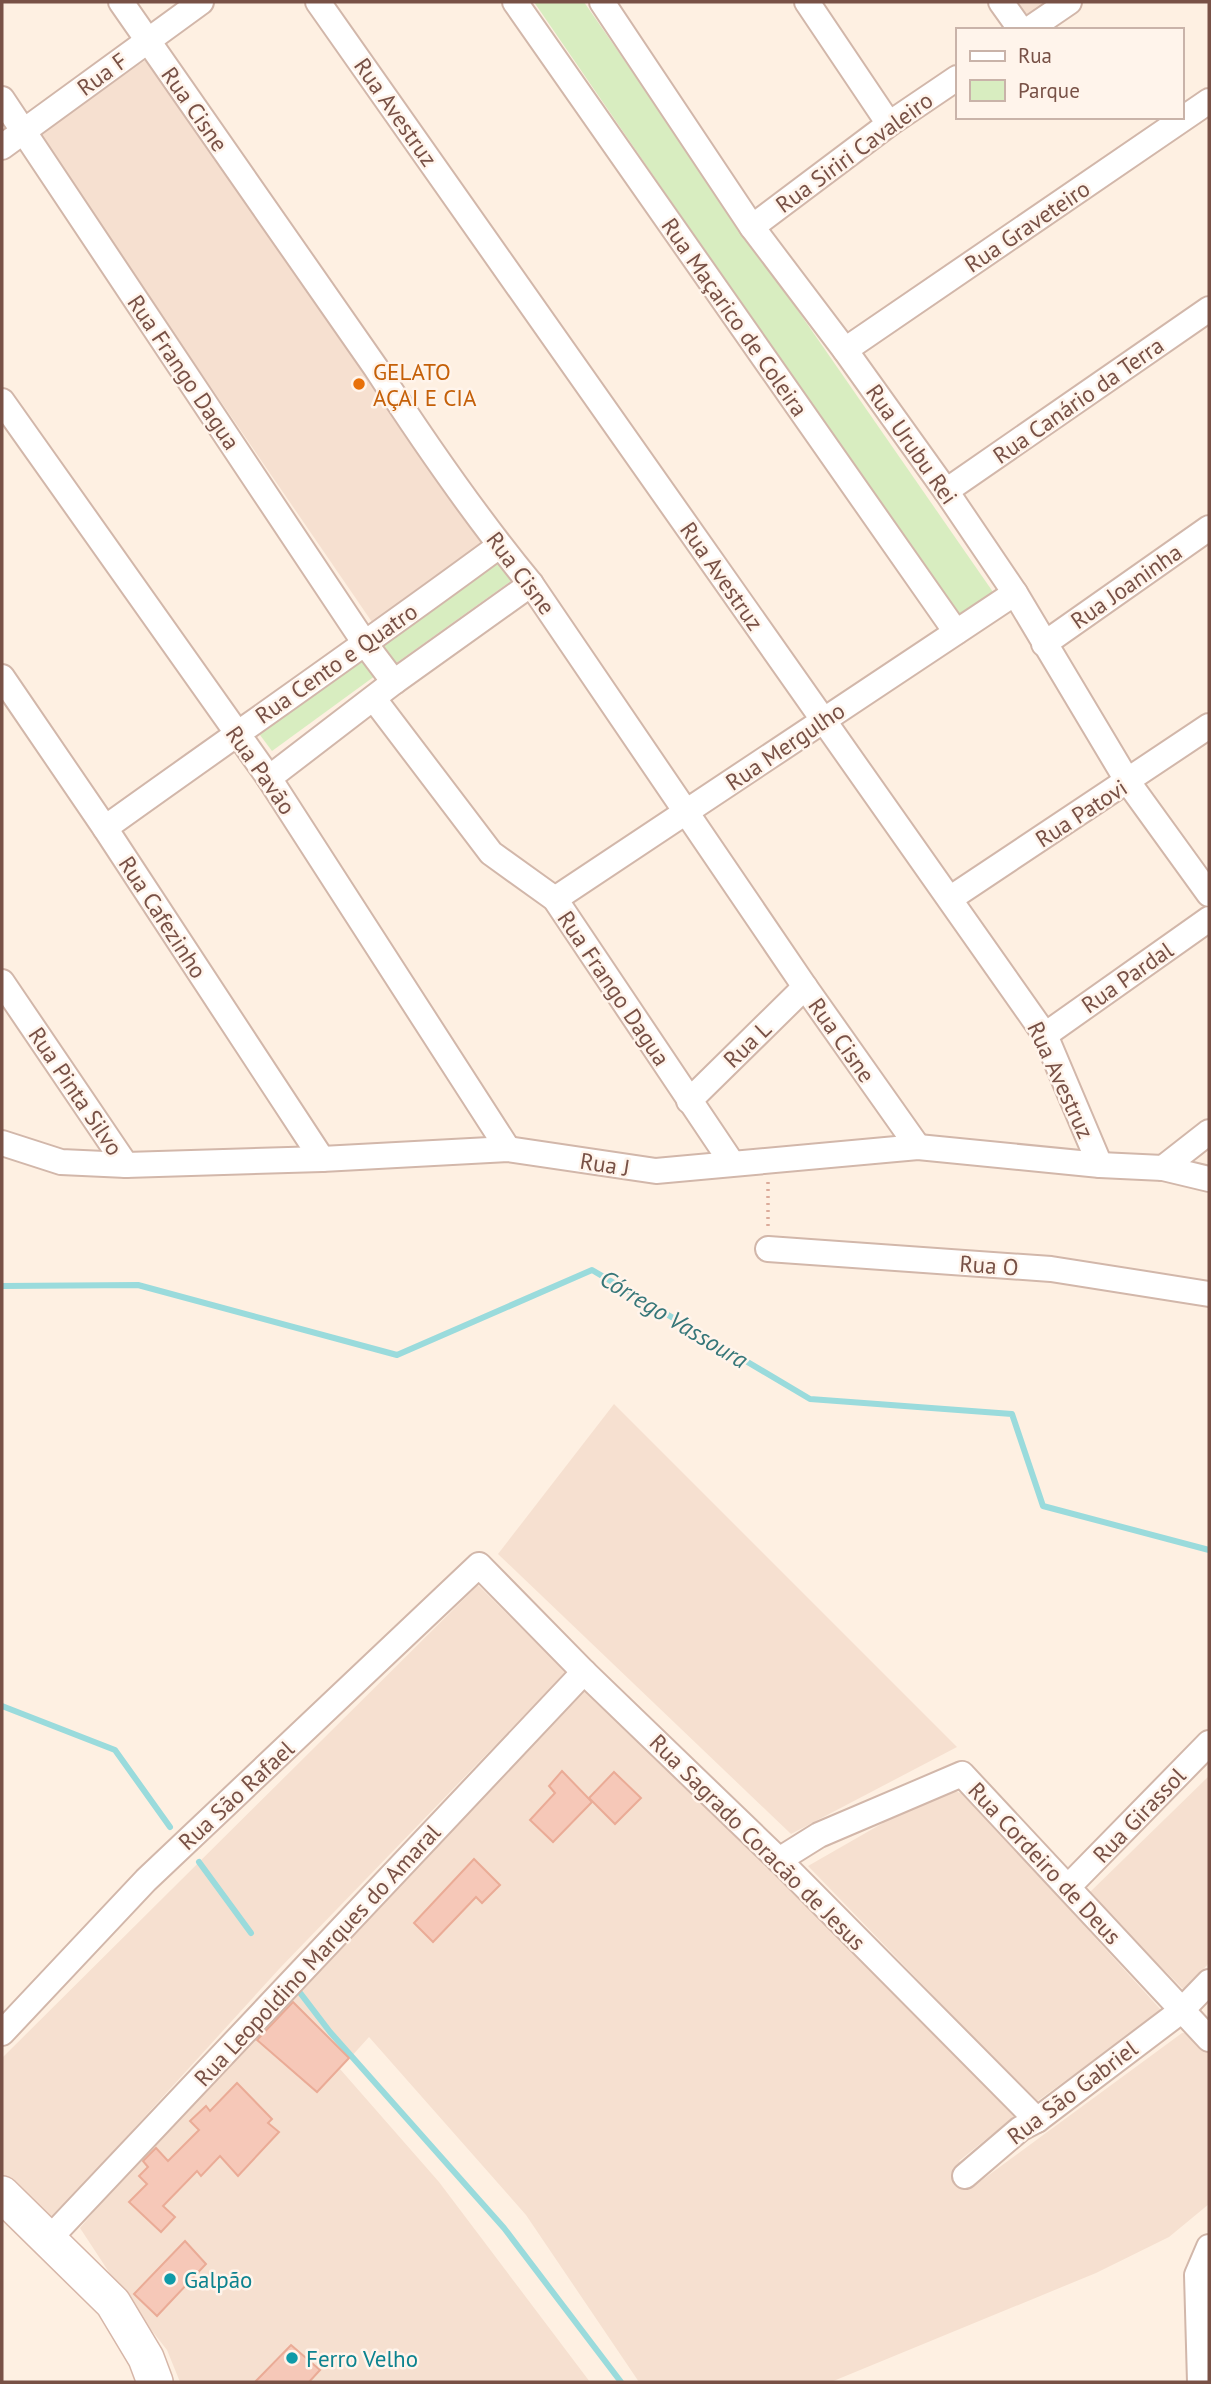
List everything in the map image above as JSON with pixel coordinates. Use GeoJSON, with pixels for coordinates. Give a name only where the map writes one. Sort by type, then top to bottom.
{"type":"FeatureCollection","features":[{"type":"Feature","properties":{"kind":"main road"},"geometry":{"type":"LineString","coordinates":[[2,2194],[113,2303],[146,2358],[155,2382]]}},
{"type":"Feature","properties":{"kind":"street","name":"Rua Cisne"},"geometry":{"type":"LineString","coordinates":[[121,2],[404,413],[499,546],[531,584],[805,987],[918,1147]]}},
{"type":"Feature","properties":{"kind":"street","name":"Rua F"},"geometry":{"type":"LineString","coordinates":[[2,147],[201,2]]}},
{"type":"Feature","properties":{"kind":"street","name":"Rua Avestruz"},"geometry":{"type":"LineString","coordinates":[[318,2],[1045,1035],[1100,1165]]}},
{"type":"Feature","properties":{"kind":"street","name":"Rua Maçarico de Coleira"},"geometry":{"type":"LineString","coordinates":[[515,2],[956,632]]}},
{"type":"Feature","properties":{"kind":"street","name":"Rua Urubu Rei"},"geometry":{"type":"LineString","coordinates":[[603,2],[752,227],[845,350],[946,491],[1015,593],[1128,782],[1209,894]]}},
{"type":"Feature","properties":{"kind":"street"},"geometry":{"type":"LineString","coordinates":[[807,2],[889,124]]}},
{"type":"Feature","properties":{"kind":"street"},"geometry":{"type":"LineString","coordinates":[[1001,2],[1020,28]]}},
{"type":"Feature","properties":{"kind":"street"},"geometry":{"type":"LineString","coordinates":[[1031,28],[1069,2]]}},
{"type":"Feature","properties":{"kind":"street","name":"Rua Siriri Cavaleiro"},"geometry":{"type":"LineString","coordinates":[[752,227],[889,124],[956,79]]}},
{"type":"Feature","properties":{"kind":"street","name":"Rua Frango Dagua"},"geometry":{"type":"LineString","coordinates":[[2,99],[366,645],[394,682]]}},
{"type":"Feature","properties":{"kind":"street","name":"Rua Graveteiro"},"geometry":{"type":"LineString","coordinates":[[1183,119],[1209,101]]}},
{"type":"Feature","properties":{"kind":"street","name":"Rua Graveteiro"},"geometry":{"type":"LineString","coordinates":[[845,350],[1183,119]]}},
{"type":"Feature","properties":{"kind":"street","name":"Rua Canário da Terra"},"geometry":{"type":"LineString","coordinates":[[946,491],[1209,309]]}},
{"type":"Feature","properties":{"kind":"street","name":"Rua Pavão"},"geometry":{"type":"LineString","coordinates":[[2,401],[269,778],[508,1149]]}},
{"type":"Feature","properties":{"kind":"street","name":"Rua Joaninha"},"geometry":{"type":"LineString","coordinates":[[1044,644],[1209,527]]}},
{"type":"Feature","properties":{"kind":"street","name":"Rua Cento e Quatro"},"geometry":{"type":"LineString","coordinates":[[105,828],[366,645],[499,546]]}},
{"type":"Feature","properties":{"kind":"street"},"geometry":{"type":"LineString","coordinates":[[269,778],[394,682],[531,584]]}},
{"type":"Feature","properties":{"kind":"street","name":"Rua Mergulho"},"geometry":{"type":"LineString","coordinates":[[555,899],[1015,593]]}},
{"type":"Feature","properties":{"kind":"street","name":"Rua Cafezinho"},"geometry":{"type":"LineString","coordinates":[[2,677],[105,828],[322,1159]]}},
{"type":"Feature","properties":{"kind":"street","name":"Rua Frango Dagua"},"geometry":{"type":"LineString","coordinates":[[374,699],[491,853],[555,899],[732,1163]]}},
{"type":"Feature","properties":{"kind":"street","name":"Rua Patovi"},"geometry":{"type":"LineString","coordinates":[[951,898],[1209,726]]}},
{"type":"Feature","properties":{"kind":"street","name":"Rua Pardal"},"geometry":{"type":"LineString","coordinates":[[1045,1035],[1209,919]]}},
{"type":"Feature","properties":{"kind":"street","name":"Rua Pinta Silvo"},"geometry":{"type":"LineString","coordinates":[[2,982],[126,1165]]}},
{"type":"Feature","properties":{"kind":"street","name":"Rua L"},"geometry":{"type":"LineString","coordinates":[[689,1101],[805,987]]}},
{"type":"Feature","properties":{"kind":"street"},"geometry":{"type":"LineString","coordinates":[[1163,1168],[1209,1132]]}},
{"type":"Feature","properties":{"kind":"street","name":"Rua J"},"geometry":{"type":"LineString","coordinates":[[2,1143],[61,1162],[126,1165],[322,1159],[508,1149],[656,1171],[918,1147],[1100,1165],[1163,1168],[1209,1179]]}},
{"type":"Feature","properties":{"kind":"street","name":"Rua O"},"geometry":{"type":"LineString","coordinates":[[768,1250],[1051,1269],[1209,1294]]}},
{"type":"Feature","properties":{"kind":"street","name":"Rua Sagrado Coracão de Jesus"},"geometry":{"type":"LineString","coordinates":[[479,1565],[584,1672],[779,1860],[1037,2120]]}},
{"type":"Feature","properties":{"kind":"street","name":"Rua São Rafael"},"geometry":{"type":"LineString","coordinates":[[2,2033],[146,1880],[479,1565]]}},
{"type":"Feature","properties":{"kind":"street","name":"Rua Leopoldino Marques do Amaral"},"geometry":{"type":"LineString","coordinates":[[49,2239],[584,1672]]}},
{"type":"Feature","properties":{"kind":"street","name":"Rua Girassol"},"geometry":{"type":"LineString","coordinates":[[1069,1886],[1209,1743]]}},
{"type":"Feature","properties":{"kind":"street","name":"Rua Cordeiro de Deus"},"geometry":{"type":"LineString","coordinates":[[779,1860],[818,1835],[962,1774],[1209,2039]]}},
{"type":"Feature","properties":{"kind":"street","name":"Rua São Gabriel"},"geometry":{"type":"LineString","coordinates":[[965,2176],[1020,2129],[1037,2120],[1181,2011],[1209,1982]]}},
{"type":"Feature","properties":{"kind":"street"},"geometry":{"type":"LineString","coordinates":[[1201,2382],[1197,2276],[1209,2247]]}},
{"type":"Feature","properties":{"kind":"street"},"geometry":{"type":"LineString","coordinates":[[1201,2382],[1209,2368]]}},
{"type":"Feature","properties":{"kind":"path"},"geometry":{"type":"LineString","coordinates":[[768,1160],[768,1250]]}},
{"type":"Feature","properties":{"kind":"shaded area"},"geometry":{"type":"Polygon","coordinates":[[[1017,2],[1052,2],[1029,17],[1017,2]]]}},
{"type":"Feature","properties":{"kind":"shaded area"},"geometry":{"type":"Polygon","coordinates":[[[150,57],[484,543],[372,622],[38,135],[150,57]]]}},
{"type":"Feature","properties":{"kind":"shaded area"},"geometry":{"type":"Polygon","coordinates":[[[614,1404],[957,1747],[791,1834],[498,1554],[614,1404]]]}},
{"type":"Feature","properties":{"kind":"shaded area"},"geometry":{"type":"Polygon","coordinates":[[[478,1585],[566,1672],[280,1968],[49,2222],[2,2180],[2,2058],[478,1585]]]}},
{"type":"Feature","properties":{"kind":"shaded area"},"geometry":{"type":"Polygon","coordinates":[[[584,1690],[818,1912],[1021,2111],[959,2161],[978,2183],[1182,2033],[1192,2033],[1209,2051],[1209,2204],[1169,2237],[1096,2273],[831,2382],[639,2382],[526,2215],[369,2037],[340,2069],[439,2182],[590,2382],[180,2382],[167,2350],[124,2295],[80,2228],[140,2157],[584,1690]]]}},
{"type":"Feature","properties":{"kind":"shaded area"},"geometry":{"type":"Polygon","coordinates":[[[1209,1776],[1209,1963],[1184,1990],[1088,1894],[1209,1776]]]}},
{"type":"Feature","properties":{"kind":"shaded area"},"geometry":{"type":"Polygon","coordinates":[[[944,1788],[964,1794],[1162,2011],[1036,2102],[808,1866],[944,1788]]]}},
{"type":"Feature","properties":{"kind":"green space"},"geometry":{"type":"Polygon","coordinates":[[[534,2],[584,2],[993,592],[956,616],[534,2]]]}},
{"type":"Feature","properties":{"kind":"green space"},"geometry":{"type":"Polygon","coordinates":[[[500,559],[514,579],[388,669],[374,649],[500,559]]]}},
{"type":"Feature","properties":{"kind":"green space"},"geometry":{"type":"Polygon","coordinates":[[[365,653],[379,673],[272,751],[257,731],[365,653]]]}},
{"type":"Feature","properties":{"kind":"building"},"geometry":{"type":"Polygon","coordinates":[[[562,1771],[592,1802],[553,1842],[530,1820],[555,1793],[549,1786],[562,1771]]]}},
{"type":"Feature","properties":{"kind":"building"},"geometry":{"type":"Polygon","coordinates":[[[614,1772],[641,1798],[615,1824],[589,1798],[614,1772]]]}},
{"type":"Feature","properties":{"kind":"building"},"geometry":{"type":"Polygon","coordinates":[[[474,1859],[500,1885],[482,1903],[476,1897],[433,1942],[414,1923],[474,1859]]]}},
{"type":"Feature","properties":{"kind":"building"},"geometry":{"type":"Polygon","coordinates":[[[293,2002],[349,2058],[317,2092],[257,2040],[293,2002]]]}},
{"type":"Feature","properties":{"kind":"building"},"geometry":{"type":"Polygon","coordinates":[[[237,2083],[272,2119],[268,2123],[279,2132],[238,2176],[220,2156],[201,2176],[197,2171],[163,2206],[175,2217],[161,2232],[129,2202],[147,2184],[139,2176],[148,2167],[143,2161],[156,2148],[168,2161],[199,2130],[190,2121],[206,2106],[210,2111],[237,2083]]]}},
{"type":"Feature","properties":{"kind":"building","name":"Galpão"},"geometry":{"type":"Polygon","coordinates":[[[185,2241],[206,2264],[157,2316],[134,2294],[185,2241]]]}},
{"type":"Feature","properties":{"kind":"building","name":"Ferro Velho"},"geometry":{"type":"Polygon","coordinates":[[[291,2345],[320,2370],[309,2382],[255,2382],[291,2345]]]}},
{"type":"Feature","properties":{"kind":"waterway","name":"Córrego Vassoura"},"geometry":{"type":"LineString","coordinates":[[2,1286],[138,1285],[397,1355],[592,1270],[810,1399],[1012,1414],[1043,1506],[1209,1550]]}},
{"type":"Feature","properties":{"kind":"waterway"},"geometry":{"type":"LineString","coordinates":[[2,1706],[115,1750],[170,1827]]}},
{"type":"Feature","properties":{"kind":"waterway"},"geometry":{"type":"LineString","coordinates":[[199,1862],[251,1933]]}},
{"type":"Feature","properties":{"kind":"waterway"},"geometry":{"type":"LineString","coordinates":[[301,1994],[330,2032],[504,2228],[621,2382]]}},
{"type":"Feature","properties":{"kind":"place","name":"GELATO AÇAI E CIA"},"geometry":{"type":"Point","coordinates":[359,384]}},
{"type":"Feature","properties":{"kind":"place","name":"Galpão"},"geometry":{"type":"Point","coordinates":[170,2279]}},
{"type":"Feature","properties":{"kind":"place","name":"Ferro Velho"},"geometry":{"type":"Point","coordinates":[292,2358]}}]}
